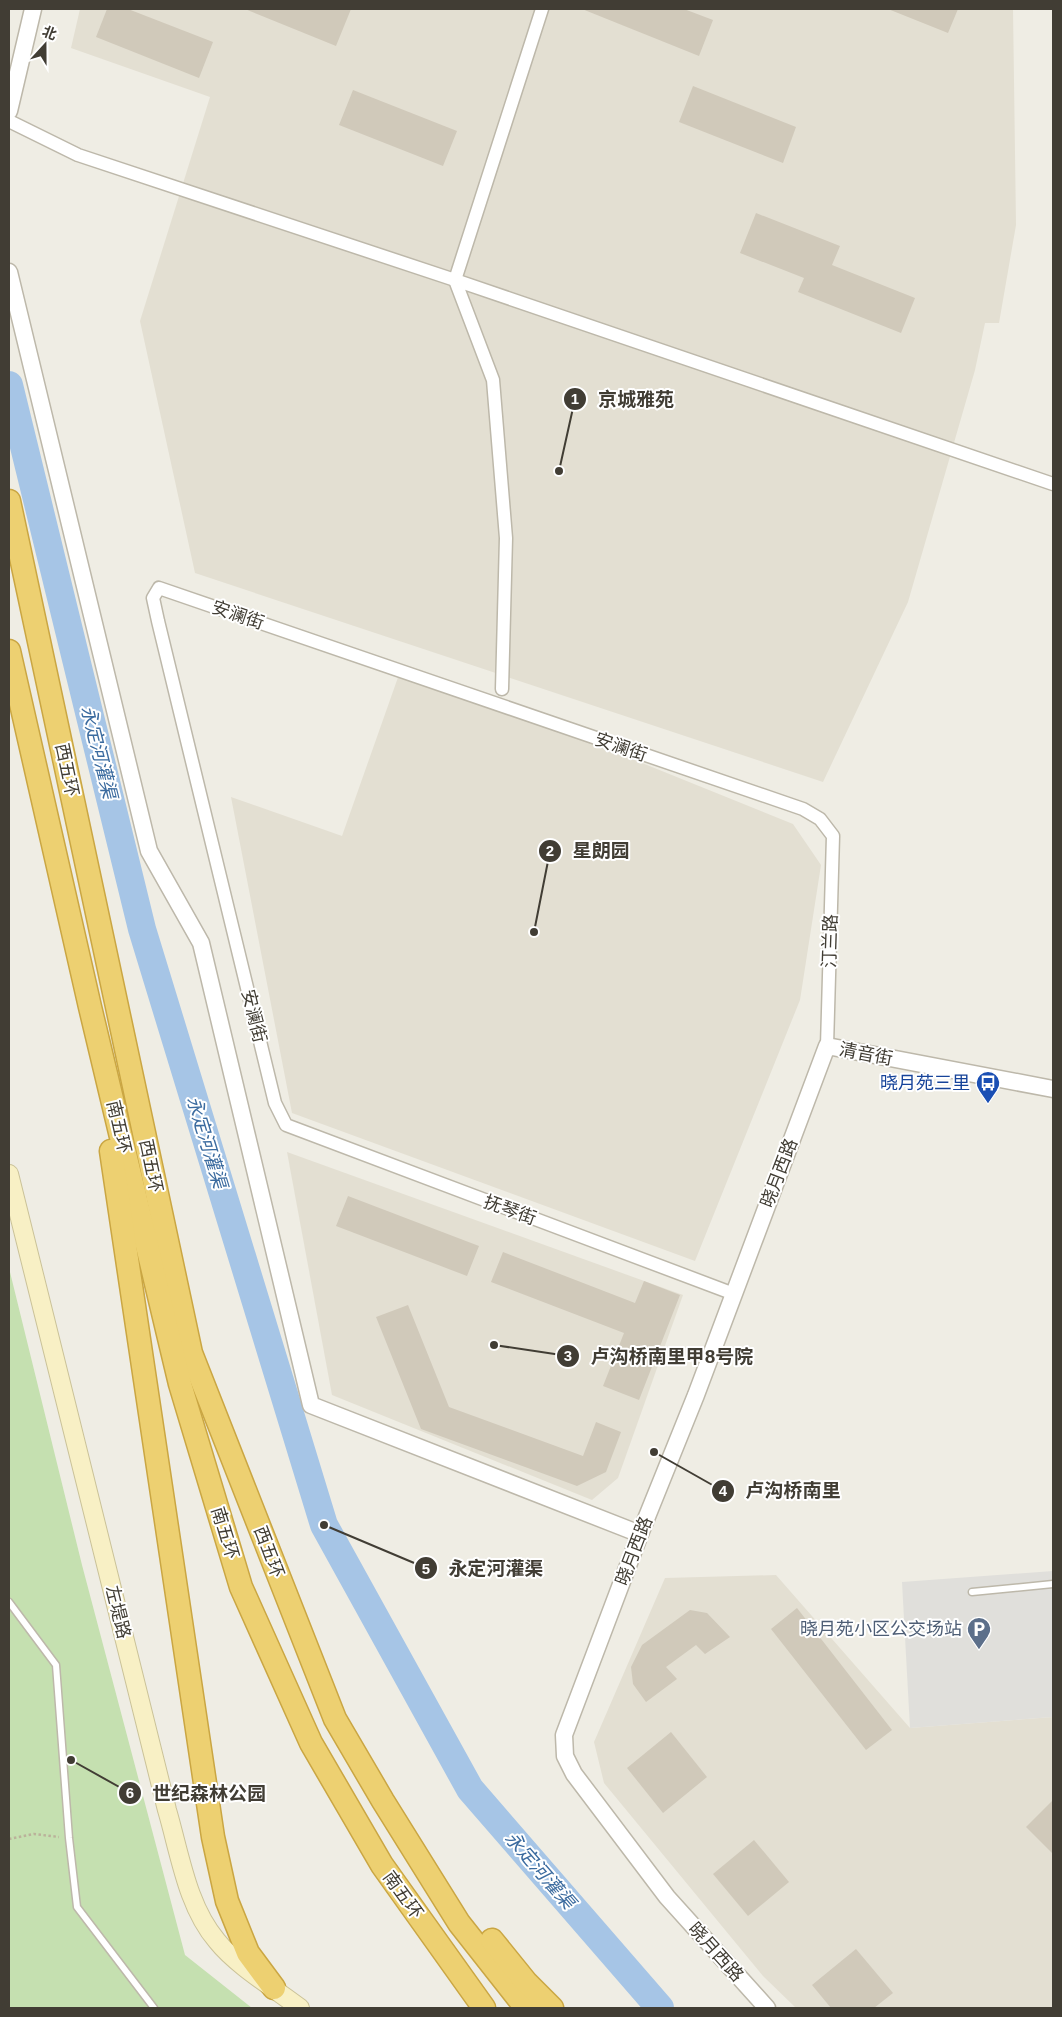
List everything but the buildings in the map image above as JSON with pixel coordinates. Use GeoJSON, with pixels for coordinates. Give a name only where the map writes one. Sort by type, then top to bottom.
{"type":"FeatureCollection","features":[{"type":"Feature","properties":{"kind":"highway","name":"西五环"},"geometry":{"type":"LineString","coordinates":[[9,501],[192,1353],[335,1719],[383,1801]]}},
{"type":"Feature","properties":{"kind":"highway","name":"西五环"},"geometry":{"type":"LineString","coordinates":[[9,651],[90,1007]]}},
{"type":"Feature","properties":{"kind":"highway","name":"南五环"},"geometry":{"type":"LineString","coordinates":[[90,1007],[180,1384],[242,1587],[315,1751],[382,1865],[484,2008]]}},
{"type":"Feature","properties":{"kind":"highway"},"geometry":{"type":"LineString","coordinates":[[90,1007],[213,1837],[227,1901],[248,1953],[274,1988]]}},
{"type":"Feature","properties":{"kind":"highway","name":"南五环"},"geometry":{"type":"LineString","coordinates":[[383,1801],[459,1923],[526,2008]]}},
{"type":"Feature","properties":{"kind":"highway"},"geometry":{"type":"LineString","coordinates":[[383,1801],[526,1982],[552,2008]]}},
{"type":"Feature","properties":{"kind":"main road","name":"左堤路"},"geometry":{"type":"LineString","coordinates":[[9,1174],[163,1791],[190,1890],[204,1921],[217,1941],[234,1959],[300,2008]]}},
{"type":"Feature","properties":{"kind":"street"},"geometry":{"type":"LineString","coordinates":[[9,111],[32,9]]}},
{"type":"Feature","properties":{"kind":"street"},"geometry":{"type":"LineString","coordinates":[[502,689],[506,538],[492,380],[455,280],[542,9]]}},
{"type":"Feature","properties":{"kind":"street"},"geometry":{"type":"LineString","coordinates":[[9,121],[78,156],[455,280],[1053,484]]}},
{"type":"Feature","properties":{"kind":"street"},"geometry":{"type":"LineString","coordinates":[[9,272],[149,851],[201,943],[311,1405],[640,1534]]}},
{"type":"Feature","properties":{"kind":"street","name":"安澜街"},"geometry":{"type":"LineString","coordinates":[[286,1125],[275,1103],[158,621],[153,598],[159,588],[803,809],[820,819],[833,836]]}},
{"type":"Feature","properties":{"kind":"street","name":"汀兰路"},"geometry":{"type":"LineString","coordinates":[[827,1046],[833,836]]}},
{"type":"Feature","properties":{"kind":"street","name":"晓月西路"},"geometry":{"type":"LineString","coordinates":[[767,2008],[667,1897],[574,1774],[565,1756],[564,1736],[640,1534],[696,1394],[827,1046]]}},
{"type":"Feature","properties":{"kind":"street","name":"清音街"},"geometry":{"type":"LineString","coordinates":[[827,1046],[1053,1089]]}},
{"type":"Feature","properties":{"kind":"street","name":"抚琴街"},"geometry":{"type":"LineString","coordinates":[[286,1125],[734,1294]]}},
{"type":"Feature","properties":{"kind":"lane"},"geometry":{"type":"LineString","coordinates":[[972,1592],[1053,1584]]}},
{"type":"Feature","properties":{"kind":"lane"},"geometry":{"type":"LineString","coordinates":[[9,1602],[56,1665],[69,1838],[77,1907],[154,2008]]}},
{"type":"Feature","properties":{"kind":"path"},"geometry":{"type":"LineString","coordinates":[[9,1839],[34,1834],[69,1838]]}},
{"type":"Feature","properties":{"kind":"shaded area"},"geometry":{"type":"Polygon","coordinates":[[[80,9],[1013,9],[1016,225],[999,323],[985,323],[975,370],[908,602],[823,782],[195,573],[140,321],[210,97],[71,48],[80,9]]]}},
{"type":"Feature","properties":{"kind":"shaded area"},"geometry":{"type":"Polygon","coordinates":[[[402,666],[793,824],[821,865],[800,1000],[695,1261],[292,1113],[231,797],[342,836],[402,666]]]}},
{"type":"Feature","properties":{"kind":"shaded area"},"geometry":{"type":"Polygon","coordinates":[[[287,1152],[683,1295],[618,1478],[592,1500],[332,1395],[287,1152]]]}},
{"type":"Feature","properties":{"kind":"shaded area","name":"晓月苑小区公交场站"},"geometry":{"type":"Polygon","coordinates":[[[1053,1571],[1053,1717],[910,1728],[902,1582],[1053,1571]]]}},
{"type":"Feature","properties":{"kind":"shaded area"},"geometry":{"type":"Polygon","coordinates":[[[776,1575],[910,1728],[1053,1717],[1053,2008],[796,2008],[763,1976],[604,1783],[594,1742],[665,1578],[776,1575]]]}},
{"type":"Feature","properties":{"kind":"green space"},"geometry":{"type":"Polygon","coordinates":[[[9,1268],[82,1565],[185,1955],[252,2008],[9,2008],[9,1268]]]}},
{"type":"Feature","properties":{"kind":"waterway","name":"永定河灌渠"},"geometry":{"type":"LineString","coordinates":[[9,385],[142,929],[324,1525],[470,1789],[660,2008]]}},
{"type":"Feature","properties":{"kind":"place","name":"京城雅苑"},"geometry":{"type":"Point","coordinates":[559,471]}},
{"type":"Feature","properties":{"kind":"place","name":"星朗园"},"geometry":{"type":"Point","coordinates":[534,932]}},
{"type":"Feature","properties":{"kind":"place","name":"晓月苑三里"},"geometry":{"type":"Point","coordinates":[988,1104]}},
{"type":"Feature","properties":{"kind":"place","name":"卢沟桥南里甲8号院"},"geometry":{"type":"Point","coordinates":[494,1345]}},
{"type":"Feature","properties":{"kind":"place","name":"卢沟桥南里"},"geometry":{"type":"Point","coordinates":[654,1452]}},
{"type":"Feature","properties":{"kind":"place","name":"永定河灌渠"},"geometry":{"type":"Point","coordinates":[324,1525]}},
{"type":"Feature","properties":{"kind":"place","name":"晓月苑小区公交场站"},"geometry":{"type":"Point","coordinates":[979,1650]}},
{"type":"Feature","properties":{"kind":"place","name":"世纪森林公园"},"geometry":{"type":"Point","coordinates":[71,1760]}}]}
